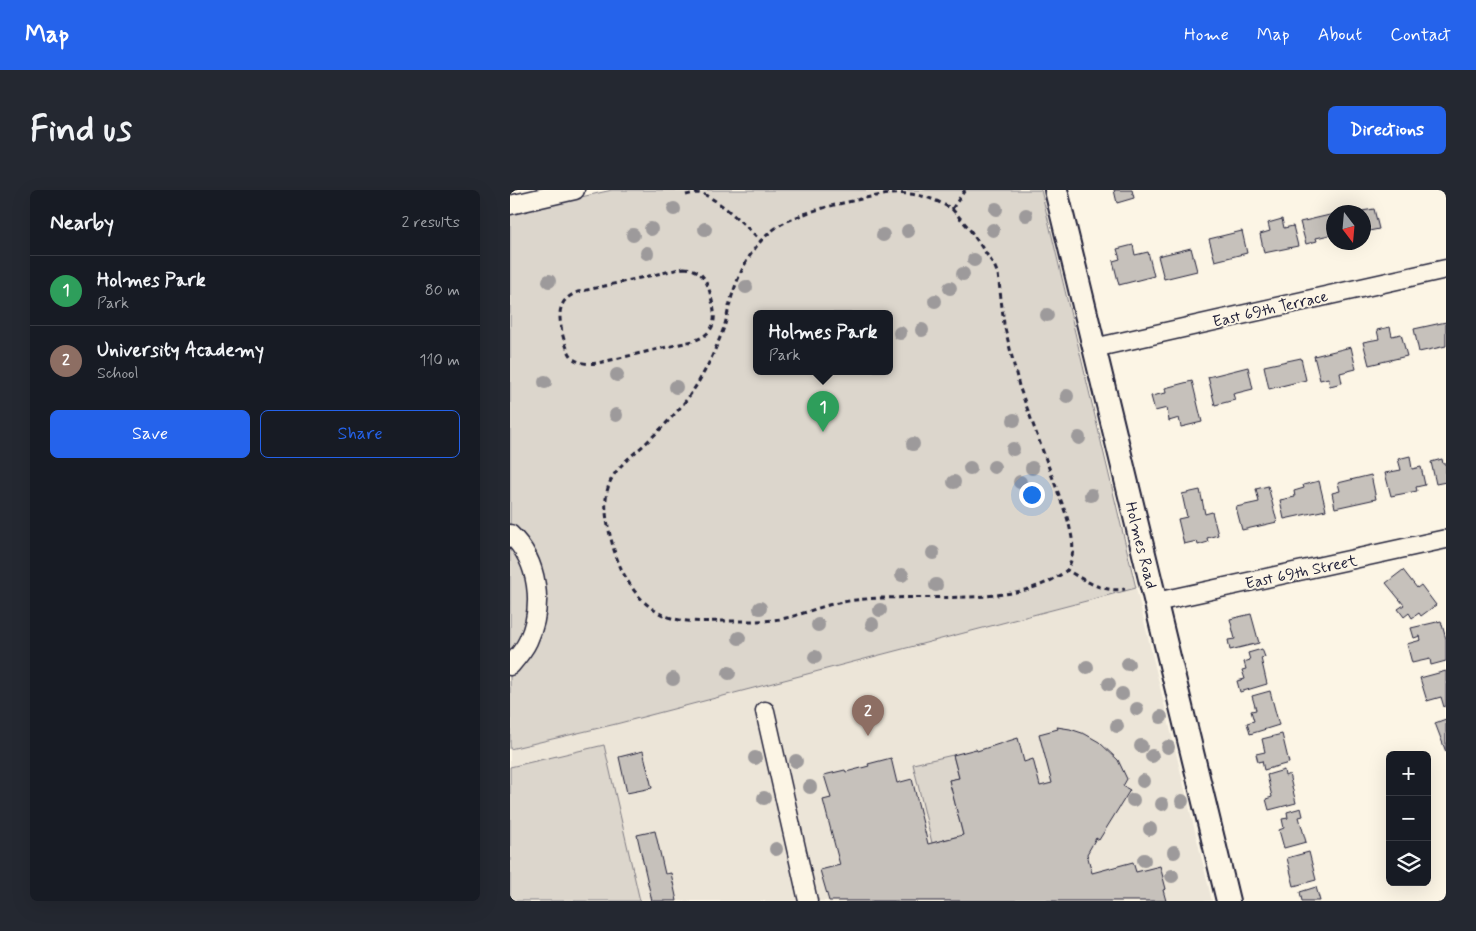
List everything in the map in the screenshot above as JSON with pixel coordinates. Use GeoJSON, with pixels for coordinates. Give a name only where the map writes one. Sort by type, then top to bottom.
{"type":"FeatureCollection","features":[{"type":"Feature","properties":{"kind":"main road","name":"Holmes Road"},"geometry":{"type":"LineString","coordinates":[[1056,190],[1228,901]]}},
{"type":"Feature","properties":{"kind":"street"},"geometry":{"type":"LineString","coordinates":[[510,205],[575,190]]}},
{"type":"Feature","properties":{"kind":"street","name":"East 69th Terrace"},"geometry":{"type":"LineString","coordinates":[[1094,348],[1446,269]]}},
{"type":"Feature","properties":{"kind":"street"},"geometry":{"type":"LineString","coordinates":[[510,534],[518,541],[531,565],[537,587],[537,595],[536,618],[527,643],[510,666]]}},
{"type":"Feature","properties":{"kind":"street","name":"East 69th Street"},"geometry":{"type":"LineString","coordinates":[[1156,602],[1446,539]]}},
{"type":"Feature","properties":{"kind":"street"},"geometry":{"type":"LineString","coordinates":[[1426,543],[1446,552]]}},
{"type":"Feature","properties":{"kind":"street"},"geometry":{"type":"LineString","coordinates":[[765,711],[808,901]]}},
{"type":"Feature","properties":{"kind":"path"},"geometry":{"type":"LineString","coordinates":[[952,209],[965,190]]}},
{"type":"Feature","properties":{"kind":"path"},"geometry":{"type":"LineString","coordinates":[[914,191],[928,194],[939,199],[952,209],[968,227],[998,274],[1004,324],[1019,386],[1072,535],[1071,563],[1067,570],[1039,585],[1008,593],[980,597],[902,597],[854,600],[770,620],[693,621],[674,619],[648,605],[635,592],[617,558],[610,534],[606,496],[611,480],[620,467],[679,410],[696,385],[724,328],[741,271],[747,259],[778,226],[816,211],[888,193],[914,191]]}},
{"type":"Feature","properties":{"kind":"path"},"geometry":{"type":"LineString","coordinates":[[686,195],[698,193],[710,198],[747,227],[761,242]]}},
{"type":"Feature","properties":{"kind":"path"},"geometry":{"type":"LineString","coordinates":[[680,268],[691,268],[700,272],[708,283],[715,312],[715,320],[711,328],[699,339],[598,363],[585,363],[575,360],[568,352],[560,324],[560,310],[563,302],[578,292],[630,281],[680,268]]}},
{"type":"Feature","properties":{"kind":"path"},"geometry":{"type":"LineString","coordinates":[[1067,570],[1087,582],[1103,588],[1125,589]]}},
{"type":"Feature","properties":{"kind":"shaded area"},"geometry":{"type":"Polygon","coordinates":[[[612,190],[1041,190],[1136,588],[616,724],[510,749],[510,213],[612,190]]]}},
{"type":"Feature","properties":{"kind":"shaded area"},"geometry":{"type":"Polygon","coordinates":[[[1136,588],[1212,901],[510,901],[510,749],[616,724],[1136,588]]]}},
{"type":"Feature","properties":{"kind":"shaded area"},"geometry":{"type":"Polygon","coordinates":[[[604,745],[640,901],[510,901],[510,767],[604,745]]]}},
{"type":"Feature","properties":{"kind":"shaded area"},"geometry":{"type":"Polygon","coordinates":[[[953,755],[959,778],[949,780],[963,835],[932,843],[913,764],[953,755]]]}},
{"type":"Feature","properties":{"kind":"building"},"geometry":{"type":"Polygon","coordinates":[[[1114,190],[1132,190],[1134,198],[1117,203],[1114,190]]]}},
{"type":"Feature","properties":{"kind":"building"},"geometry":{"type":"Polygon","coordinates":[[[1374,209],[1379,229],[1371,231],[1371,210],[1374,209]]]}},
{"type":"Feature","properties":{"kind":"building"},"geometry":{"type":"Polygon","coordinates":[[[1326,216],[1326,236],[1316,238],[1317,241],[1306,244],[1300,222],[1326,216]]]}},
{"type":"Feature","properties":{"kind":"building"},"geometry":{"type":"Polygon","coordinates":[[[1282,219],[1284,228],[1293,226],[1298,246],[1264,253],[1260,234],[1270,231],[1268,223],[1282,219]]]}},
{"type":"Feature","properties":{"kind":"building"},"geometry":{"type":"Polygon","coordinates":[[[1242,231],[1247,253],[1215,261],[1209,239],[1242,231]]]}},
{"type":"Feature","properties":{"kind":"building"},"geometry":{"type":"Polygon","coordinates":[[[1133,245],[1135,255],[1148,252],[1154,276],[1119,285],[1113,261],[1120,259],[1117,249],[1133,245]]]}},
{"type":"Feature","properties":{"kind":"building"},"geometry":{"type":"Polygon","coordinates":[[[1191,248],[1197,271],[1164,279],[1158,256],[1191,248]]]}},
{"type":"Feature","properties":{"kind":"building"},"geometry":{"type":"Polygon","coordinates":[[[1446,322],[1446,346],[1419,352],[1414,329],[1446,322]]]}},
{"type":"Feature","properties":{"kind":"building"},"geometry":{"type":"Polygon","coordinates":[[[1390,327],[1392,336],[1401,334],[1407,356],[1369,365],[1363,342],[1379,339],[1377,330],[1390,327]]]}},
{"type":"Feature","properties":{"kind":"building"},"geometry":{"type":"Polygon","coordinates":[[[1351,347],[1356,369],[1340,373],[1342,383],[1330,386],[1328,378],[1320,380],[1314,356],[1351,347]]]}},
{"type":"Feature","properties":{"kind":"building"},"geometry":{"type":"Polygon","coordinates":[[[1301,358],[1306,380],[1269,389],[1264,366],[1301,358]]]}},
{"type":"Feature","properties":{"kind":"building"},"geometry":{"type":"Polygon","coordinates":[[[1248,367],[1253,389],[1233,394],[1235,400],[1215,405],[1208,377],[1248,367]]]}},
{"type":"Feature","properties":{"kind":"building"},"geometry":{"type":"Polygon","coordinates":[[[1192,381],[1202,422],[1181,427],[1179,418],[1169,421],[1167,408],[1155,411],[1151,396],[1166,393],[1165,388],[1192,381]]]}},
{"type":"Feature","properties":{"kind":"building"},"geometry":{"type":"Polygon","coordinates":[[[1410,456],[1412,469],[1421,467],[1425,485],[1416,487],[1417,491],[1391,496],[1385,473],[1401,470],[1398,459],[1410,456]]]}},
{"type":"Feature","properties":{"kind":"building"},"geometry":{"type":"Polygon","coordinates":[[[1442,459],[1443,464],[1446,464],[1446,482],[1436,484],[1431,462],[1442,459]]]}},
{"type":"Feature","properties":{"kind":"building"},"geometry":{"type":"Polygon","coordinates":[[[1371,475],[1376,499],[1335,508],[1332,493],[1340,491],[1338,483],[1371,475]]]}},
{"type":"Feature","properties":{"kind":"building"},"geometry":{"type":"Polygon","coordinates":[[[1319,481],[1326,510],[1284,519],[1280,500],[1295,497],[1294,491],[1304,488],[1303,485],[1319,481]]]}},
{"type":"Feature","properties":{"kind":"building"},"geometry":{"type":"Polygon","coordinates":[[[1268,486],[1277,522],[1242,530],[1236,507],[1259,502],[1256,489],[1268,486]]]}},
{"type":"Feature","properties":{"kind":"building"},"geometry":{"type":"Polygon","coordinates":[[[1200,490],[1205,514],[1212,512],[1218,535],[1207,538],[1208,542],[1198,545],[1197,541],[1184,544],[1178,519],[1187,517],[1182,494],[1200,490]]]}},
{"type":"Feature","properties":{"kind":"building"},"geometry":{"type":"Polygon","coordinates":[[[1403,570],[1417,588],[1421,585],[1436,605],[1421,616],[1419,613],[1412,618],[1409,613],[1404,617],[1398,609],[1404,605],[1386,583],[1403,570]]]}},
{"type":"Feature","properties":{"kind":"building"},"geometry":{"type":"Polygon","coordinates":[[[1251,614],[1259,643],[1230,650],[1228,640],[1235,639],[1230,619],[1251,614]]]}},
{"type":"Feature","properties":{"kind":"building"},"geometry":{"type":"Polygon","coordinates":[[[1441,621],[1446,639],[1446,661],[1431,665],[1430,659],[1412,663],[1407,644],[1421,640],[1420,636],[1414,638],[1411,628],[1441,621]]]}},
{"type":"Feature","properties":{"kind":"building"},"geometry":{"type":"Polygon","coordinates":[[[1262,649],[1265,657],[1261,658],[1267,684],[1240,692],[1237,681],[1245,679],[1242,670],[1246,669],[1244,662],[1250,660],[1248,653],[1262,649]]]}},
{"type":"Feature","properties":{"kind":"building"},"geometry":{"type":"Polygon","coordinates":[[[1446,671],[1446,706],[1444,707],[1441,697],[1427,701],[1420,678],[1446,671]]]}},
{"type":"Feature","properties":{"kind":"building"},"geometry":{"type":"Polygon","coordinates":[[[1270,691],[1279,725],[1250,734],[1247,723],[1254,721],[1251,711],[1256,710],[1252,696],[1270,691]]]}},
{"type":"Feature","properties":{"kind":"building"},"geometry":{"type":"Polygon","coordinates":[[[1446,719],[1446,752],[1435,723],[1446,719]]]}},
{"type":"Feature","properties":{"kind":"building"},"geometry":{"type":"Polygon","coordinates":[[[1057,727],[1085,734],[1099,742],[1118,760],[1127,779],[1123,786],[1130,790],[1099,840],[1096,838],[1087,854],[1092,873],[1133,862],[1136,872],[1160,866],[1166,889],[1163,890],[1166,901],[829,901],[820,870],[840,865],[823,800],[831,798],[824,775],[845,770],[846,772],[891,758],[897,783],[912,779],[928,844],[963,835],[949,780],[959,778],[953,755],[976,749],[977,751],[1018,738],[1024,762],[1033,759],[1040,786],[1052,783],[1039,734],[1058,729],[1057,727]]]}},
{"type":"Feature","properties":{"kind":"building"},"geometry":{"type":"Polygon","coordinates":[[[1282,734],[1289,763],[1264,770],[1262,761],[1258,762],[1256,754],[1265,752],[1262,739],[1282,734]]]}},
{"type":"Feature","properties":{"kind":"building"},"geometry":{"type":"Polygon","coordinates":[[[643,751],[652,788],[627,793],[619,757],[643,751]]]}},
{"type":"Feature","properties":{"kind":"building"},"geometry":{"type":"Polygon","coordinates":[[[1284,770],[1285,776],[1289,774],[1296,803],[1269,810],[1266,799],[1272,797],[1267,775],[1284,770]]]}},
{"type":"Feature","properties":{"kind":"building"},"geometry":{"type":"Polygon","coordinates":[[[1301,808],[1303,816],[1299,817],[1306,842],[1284,848],[1279,830],[1284,828],[1282,819],[1288,818],[1287,812],[1301,808]]]}},
{"type":"Feature","properties":{"kind":"building"},"geometry":{"type":"Polygon","coordinates":[[[655,831],[665,874],[671,873],[677,901],[652,901],[637,835],[655,831]]]}},
{"type":"Feature","properties":{"kind":"building"},"geometry":{"type":"Polygon","coordinates":[[[1309,852],[1316,880],[1294,886],[1287,858],[1309,852]]]}},
{"type":"Feature","properties":{"kind":"building"},"geometry":{"type":"Polygon","coordinates":[[[1316,887],[1320,901],[1302,901],[1300,892],[1316,887]]]}},
{"type":"Feature","properties":{"kind":"place","name":"Holmes Park"},"geometry":{"type":"Point","coordinates":[823,432]}},
{"type":"Feature","properties":{"kind":"place","name":"University Academy"},"geometry":{"type":"Point","coordinates":[868,736]}}]}
